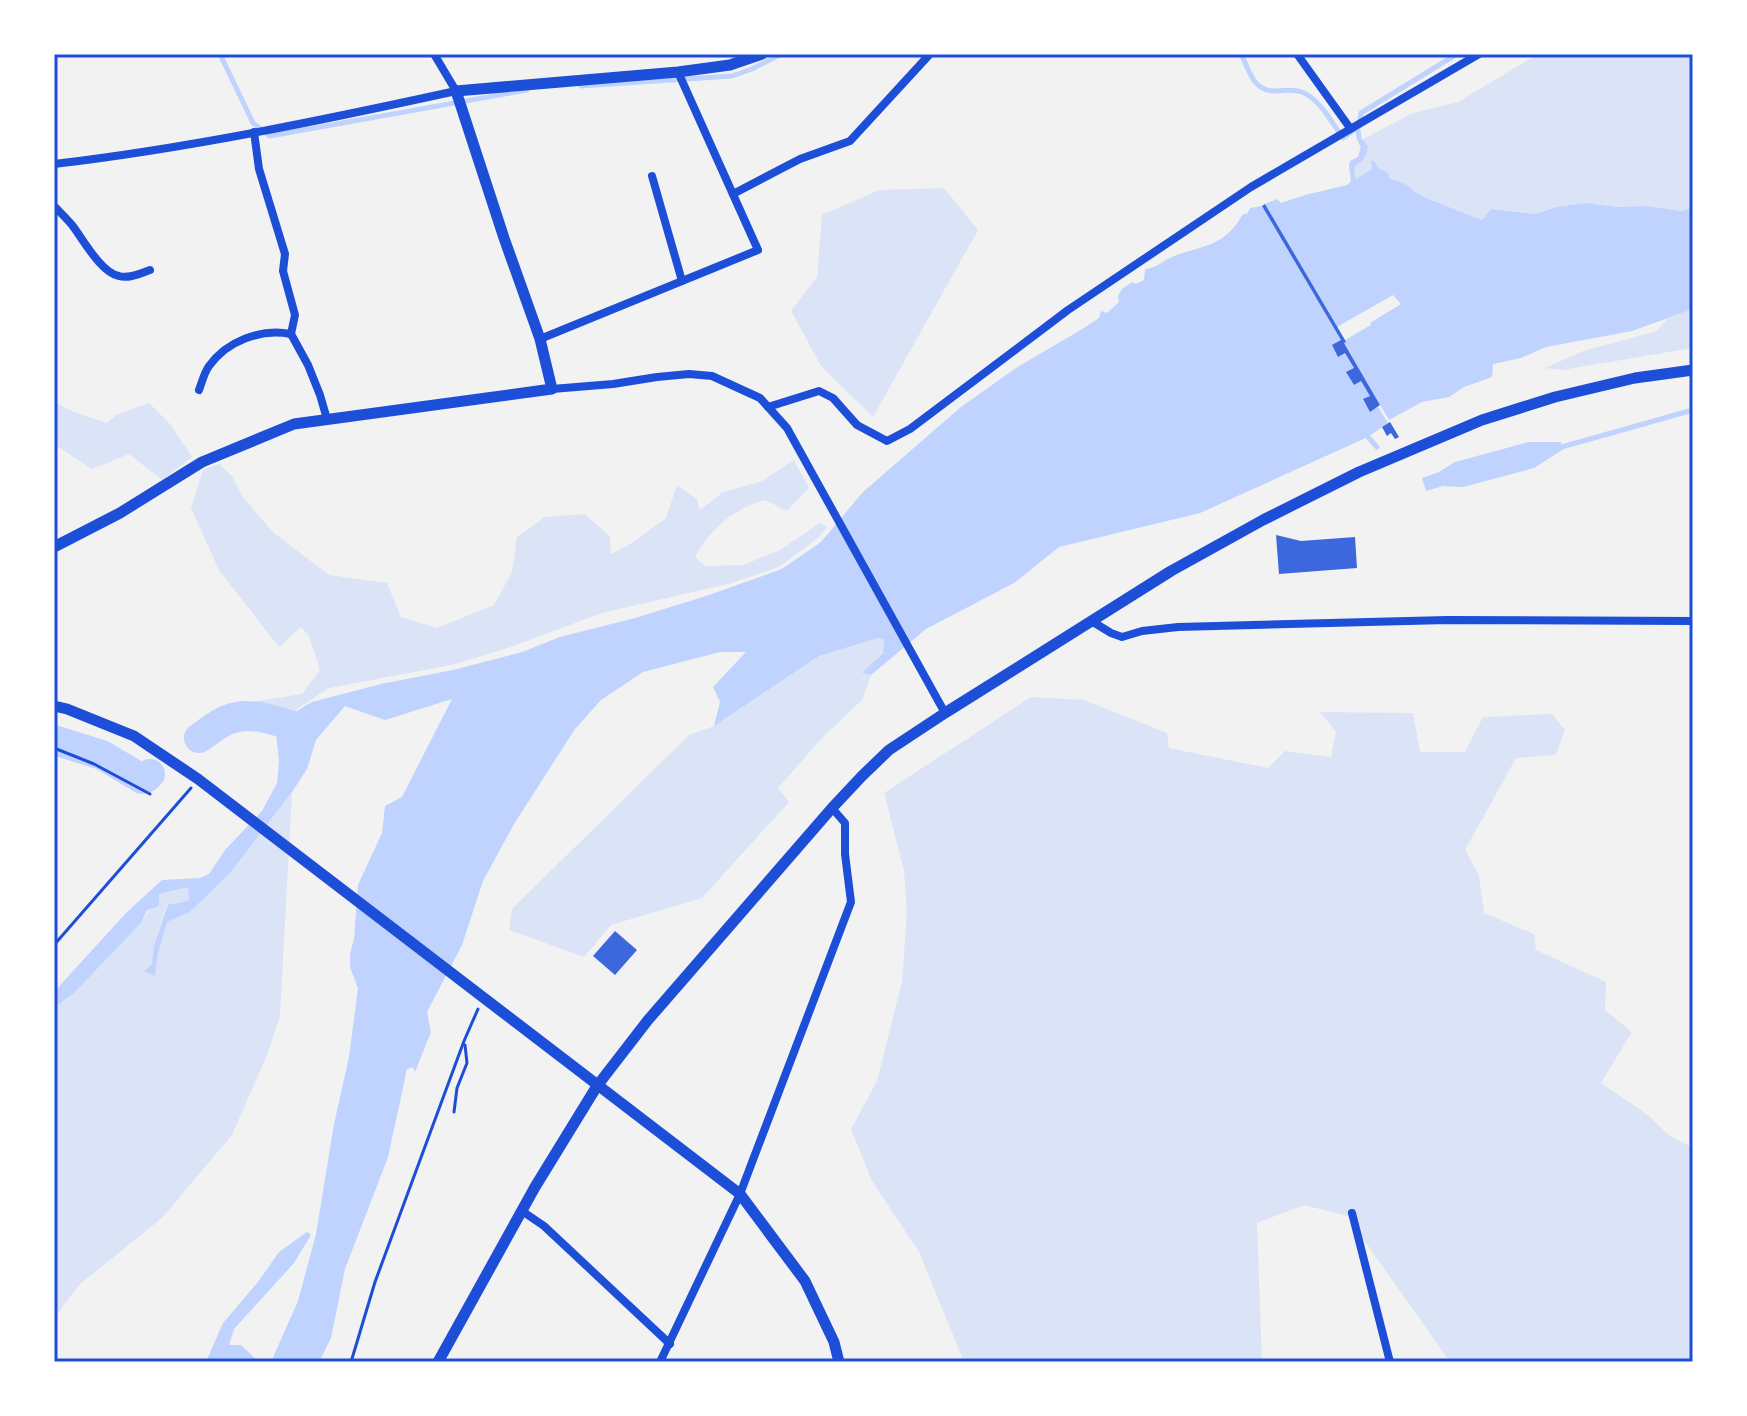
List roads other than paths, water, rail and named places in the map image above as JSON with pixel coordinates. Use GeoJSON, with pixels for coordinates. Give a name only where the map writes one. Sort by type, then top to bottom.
{"type":"FeatureCollection","features":[{"type":"Feature","properties":{"kind":"main road"},"geometry":{"type":"LineString","coordinates":[[54,547],[120,513],[202,462],[294,424],[552,389],[540,339],[456,91],[678,72],[730,65],[762,54]]}},
{"type":"Feature","properties":{"kind":"main road"},"geometry":{"type":"LineString","coordinates":[[438,1362],[522,1211],[597,1086],[648,1020],[832,808],[889,750],[1171,571],[1359,472],[1469,426],[1555,397],[1635,378],[1693,370]]}},
{"type":"Feature","properties":{"kind":"main road"},"geometry":{"type":"LineString","coordinates":[[54,706],[134,736],[198,779],[740,1194],[805,1281],[834,1342],[839,1362]]}},
{"type":"Feature","properties":{"kind":"street"},"geometry":{"type":"LineString","coordinates":[[54,164],[303,125],[456,91],[434,54]]}},
{"type":"Feature","properties":{"kind":"street"},"geometry":{"type":"LineString","coordinates":[[733,194],[800,159],[850,141],[930,54]]}},
{"type":"Feature","properties":{"kind":"street"},"geometry":{"type":"LineString","coordinates":[[1297,54],[1350,128]]}},
{"type":"Feature","properties":{"kind":"street"},"geometry":{"type":"LineString","coordinates":[[768,407],[819,391],[833,398],[857,425],[887,441],[910,429],[1068,310],[1251,187],[1479,54]]}},
{"type":"Feature","properties":{"kind":"street"},"geometry":{"type":"LineString","coordinates":[[540,339],[758,250],[678,72]]}},
{"type":"Feature","properties":{"kind":"street"},"geometry":{"type":"LineString","coordinates":[[254,132],[259,169],[285,254],[283,271],[295,315],[291,334],[308,365],[327,419]]}},
{"type":"Feature","properties":{"kind":"street"},"geometry":{"type":"LineString","coordinates":[[652,176],[682,281]]}},
{"type":"Feature","properties":{"kind":"street"},"geometry":{"type":"LineString","coordinates":[[54,206],[89,250],[117,277],[150,270]]}},
{"type":"Feature","properties":{"kind":"street"},"geometry":{"type":"LineString","coordinates":[[199,390],[206,369],[232,345],[252,335],[277,331],[291,334]]}},
{"type":"Feature","properties":{"kind":"street"},"geometry":{"type":"LineString","coordinates":[[552,389],[678,375],[712,376],[760,398],[787,428],[945,713]]}},
{"type":"Feature","properties":{"kind":"street"},"geometry":{"type":"LineString","coordinates":[[1093,622],[1122,637],[1142,631],[1210,626],[1447,620],[1693,621]]}},
{"type":"Feature","properties":{"kind":"street"},"geometry":{"type":"LineString","coordinates":[[660,1362],[740,1194],[851,902],[845,823],[832,808]]}},
{"type":"Feature","properties":{"kind":"street"},"geometry":{"type":"LineString","coordinates":[[522,1211],[544,1226],[670,1344]]}},
{"type":"Feature","properties":{"kind":"street"},"geometry":{"type":"LineString","coordinates":[[1352,1213],[1390,1362]]}},
{"type":"Feature","properties":{"kind":"water"},"geometry":{"type":"Polygon","coordinates":[[[1363,139],[1368,146],[1366,155],[1355,166],[1356,179],[1372,169],[1371,161],[1374,161],[1388,173],[1389,178],[1407,185],[1426,198],[1482,220],[1491,209],[1536,214],[1556,207],[1586,203],[1681,211],[1693,208],[1693,309],[1632,331],[1546,347],[1521,358],[1493,364],[1492,377],[1464,387],[1449,397],[1422,402],[1389,420],[1344,343],[1401,304],[1393,295],[1337,327],[1265,204],[1277,199],[1281,203],[1347,185],[1351,181],[1350,161],[1358,157],[1363,139]]]}},
{"type":"Feature","properties":{"kind":"water"},"geometry":{"type":"Polygon","coordinates":[[[1262,206],[1341,340],[1332,346],[1338,356],[1345,353],[1354,368],[1347,373],[1354,385],[1361,381],[1370,396],[1363,400],[1370,411],[1378,407],[1388,423],[1368,437],[1200,513],[1059,547],[1014,583],[926,629],[871,675],[862,673],[883,653],[884,640],[878,638],[819,656],[714,726],[720,702],[713,687],[746,652],[720,652],[643,672],[601,700],[575,729],[514,824],[483,881],[462,945],[427,1012],[431,1032],[415,1072],[413,1067],[407,1069],[388,1157],[345,1269],[331,1338],[319,1362],[271,1362],[298,1301],[316,1234],[334,1124],[349,1057],[358,988],[350,967],[350,954],[358,885],[382,833],[385,806],[402,797],[452,699],[385,720],[345,706],[316,740],[307,769],[292,792],[231,872],[190,912],[167,922],[155,976],[144,971],[152,964],[154,945],[168,904],[189,900],[188,887],[159,894],[159,906],[147,910],[141,923],[75,992],[54,1007],[54,992],[126,913],[162,880],[200,878],[209,874],[225,850],[262,811],[277,783],[279,761],[275,725],[312,702],[522,652],[560,637],[635,618],[782,569],[821,542],[863,492],[961,407],[1016,368],[1099,318],[1101,311],[1107,313],[1119,302],[1122,289],[1132,282],[1136,284],[1144,280],[1145,269],[1213,243],[1229,233],[1250,208],[1262,206]]]}},
{"type":"Feature","properties":{"kind":"water"},"geometry":{"type":"Polygon","coordinates":[[[1529,442],[1561,442],[1562,450],[1534,468],[1463,487],[1443,486],[1426,491],[1422,478],[1455,462],[1529,442]]]}},
{"type":"Feature","properties":{"kind":"water"},"geometry":{"type":"Polygon","coordinates":[[[307,1232],[311,1235],[294,1263],[234,1329],[229,1345],[241,1345],[259,1362],[206,1362],[223,1323],[279,1252],[307,1232]]]}},
{"type":"Feature","properties":{"kind":"waterway"},"geometry":{"type":"LineString","coordinates":[[220,54],[253,123],[270,136],[527,90]]}},
{"type":"Feature","properties":{"kind":"waterway"},"geometry":{"type":"LineString","coordinates":[[581,86],[732,76],[781,54]]}},
{"type":"Feature","properties":{"kind":"waterway"},"geometry":{"type":"LineString","coordinates":[[1241,54],[1257,84],[1269,90],[1296,90],[1308,95],[1325,112],[1343,138],[1358,130],[1364,148]]}},
{"type":"Feature","properties":{"kind":"waterway"},"geometry":{"type":"LineString","coordinates":[[1359,125],[1361,113],[1457,54]]}},
{"type":"Feature","properties":{"kind":"waterway"},"geometry":{"type":"LineString","coordinates":[[1558,448],[1693,410]]}},
{"type":"Feature","properties":{"kind":"waterway"},"geometry":{"type":"LineString","coordinates":[[1368,437],[1377,447]]}},
{"type":"Feature","properties":{"kind":"waterway"},"geometry":{"type":"LineString","coordinates":[[199,738],[236,717],[263,718],[299,728],[314,718]]}},
{"type":"Feature","properties":{"kind":"waterway"},"geometry":{"type":"LineString","coordinates":[[54,740],[102,755],[142,779],[150,774]]}}]}
